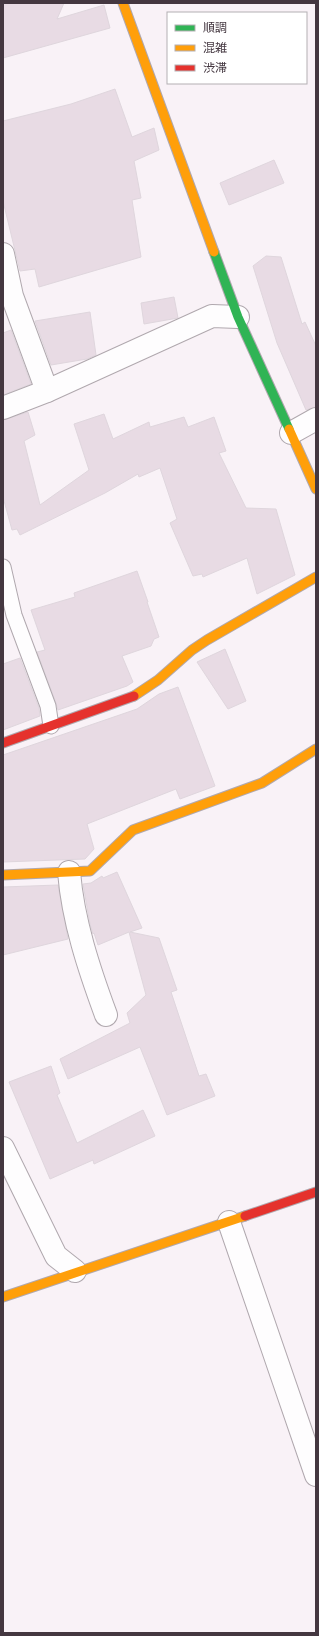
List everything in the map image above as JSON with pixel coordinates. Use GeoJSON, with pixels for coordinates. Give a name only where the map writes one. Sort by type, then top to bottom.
{"type":"FeatureCollection","features":[{"type":"Feature","properties":{"kind":"street"},"geometry":{"type":"LineString","coordinates":[[123,3],[238,317],[316,488]]}},
{"type":"Feature","properties":{"kind":"street"},"geometry":{"type":"LineString","coordinates":[[3,254],[12,296],[47,390]]}},
{"type":"Feature","properties":{"kind":"street"},"geometry":{"type":"LineString","coordinates":[[3,408],[47,390],[212,316],[238,317]]}},
{"type":"Feature","properties":{"kind":"street"},"geometry":{"type":"LineString","coordinates":[[291,433],[316,419]]}},
{"type":"Feature","properties":{"kind":"street"},"geometry":{"type":"LineString","coordinates":[[3,743],[133,697],[158,680],[192,650],[207,640],[316,577]]}},
{"type":"Feature","properties":{"kind":"street"},"geometry":{"type":"LineString","coordinates":[[3,875],[90,871],[133,830],[262,783],[316,749]]}},
{"type":"Feature","properties":{"kind":"street"},"geometry":{"type":"LineString","coordinates":[[69,872],[70,893],[90,973],[106,1015]]}},
{"type":"Feature","properties":{"kind":"street"},"geometry":{"type":"LineString","coordinates":[[3,1148],[56,1256],[75,1272]]}},
{"type":"Feature","properties":{"kind":"street"},"geometry":{"type":"LineString","coordinates":[[3,1296],[316,1192]]}},
{"type":"Feature","properties":{"kind":"street"},"geometry":{"type":"LineString","coordinates":[[228,1222],[316,1475]]}},
{"type":"Feature","properties":{"kind":"lane"},"geometry":{"type":"LineString","coordinates":[[3,567],[14,615],[48,706],[50,726]]}},
{"type":"Feature","properties":{"kind":"building"},"geometry":{"type":"Polygon","coordinates":[[[3,3],[64,3],[57,19],[104,5],[110,28],[3,58],[3,3]]]}},
{"type":"Feature","properties":{"kind":"building"},"geometry":{"type":"Polygon","coordinates":[[[115,89],[132,137],[154,128],[159,150],[134,161],[141,198],[132,200],[141,257],[39,287],[35,269],[20,271],[3,201],[3,121],[71,104],[115,89]]]}},
{"type":"Feature","properties":{"kind":"building"},"geometry":{"type":"Polygon","coordinates":[[[274,160],[284,183],[229,205],[220,183],[274,160]]]}},
{"type":"Feature","properties":{"kind":"building"},"geometry":{"type":"Polygon","coordinates":[[[266,256],[281,257],[302,324],[305,322],[316,346],[316,407],[306,410],[277,343],[253,266],[266,256]]]}},
{"type":"Feature","properties":{"kind":"building"},"geometry":{"type":"Polygon","coordinates":[[[174,297],[178,318],[144,324],[141,303],[174,297]]]}},
{"type":"Feature","properties":{"kind":"building"},"geometry":{"type":"Polygon","coordinates":[[[90,312],[96,355],[87,359],[51,365],[35,321],[90,312]]]}},
{"type":"Feature","properties":{"kind":"building"},"geometry":{"type":"Polygon","coordinates":[[[11,330],[31,384],[3,395],[3,333],[11,330]]]}},
{"type":"Feature","properties":{"kind":"building"},"geometry":{"type":"Polygon","coordinates":[[[28,412],[35,435],[24,441],[40,505],[89,470],[74,424],[104,414],[113,439],[149,422],[150,427],[184,417],[188,427],[214,417],[226,451],[219,453],[246,508],[276,509],[295,575],[257,594],[247,558],[203,577],[202,574],[193,576],[170,523],[177,519],[160,468],[139,477],[138,474],[105,493],[20,535],[17,529],[12,530],[3,497],[3,420],[28,412]]]}},
{"type":"Feature","properties":{"kind":"building"},"geometry":{"type":"Polygon","coordinates":[[[137,571],[159,637],[154,639],[151,646],[122,656],[133,682],[127,686],[58,710],[37,652],[45,650],[31,610],[75,597],[74,593],[137,571]]]}},
{"type":"Feature","properties":{"kind":"building"},"geometry":{"type":"Polygon","coordinates":[[[225,649],[246,701],[228,709],[197,662],[225,649]]]}},
{"type":"Feature","properties":{"kind":"building"},"geometry":{"type":"Polygon","coordinates":[[[20,658],[39,708],[40,716],[3,730],[3,664],[20,658]]]}},
{"type":"Feature","properties":{"kind":"building"},"geometry":{"type":"Polygon","coordinates":[[[178,687],[215,786],[180,799],[176,789],[87,824],[94,849],[85,859],[3,862],[3,755],[137,709],[159,694],[178,687]]]}},
{"type":"Feature","properties":{"kind":"building"},"geometry":{"type":"Polygon","coordinates":[[[117,872],[142,928],[130,932],[159,938],[177,990],[171,992],[199,1076],[206,1074],[215,1096],[167,1115],[140,1047],[68,1079],[60,1059],[130,1023],[127,1013],[146,995],[129,932],[98,945],[90,924],[83,884],[91,883],[102,876],[103,878],[117,872]]]}},
{"type":"Feature","properties":{"kind":"building"},"geometry":{"type":"Polygon","coordinates":[[[58,885],[68,939],[3,955],[3,887],[58,885]]]}},
{"type":"Feature","properties":{"kind":"building"},"geometry":{"type":"Polygon","coordinates":[[[51,1066],[60,1093],[57,1095],[77,1143],[143,1110],[155,1136],[94,1164],[93,1160],[50,1179],[9,1082],[51,1066]]]}},
{"type":"Feature","properties":{"kind":"traffic: fast"},"geometry":{"type":"LineString","coordinates":[[214,252],[238,317],[289,429]]}},
{"type":"Feature","properties":{"kind":"traffic: slow"},"geometry":{"type":"LineString","coordinates":[[123,3],[214,252]]}},
{"type":"Feature","properties":{"kind":"traffic: slow"},"geometry":{"type":"LineString","coordinates":[[289,429],[316,489]]}},
{"type":"Feature","properties":{"kind":"traffic: slow"},"geometry":{"type":"LineString","coordinates":[[134,696],[158,680],[192,650],[207,640],[316,577]]}},
{"type":"Feature","properties":{"kind":"traffic: slow"},"geometry":{"type":"LineString","coordinates":[[3,875],[90,871],[133,830],[262,783],[316,749]]}},
{"type":"Feature","properties":{"kind":"traffic: slow"},"geometry":{"type":"LineString","coordinates":[[3,1297],[245,1216]]}},
{"type":"Feature","properties":{"kind":"traffic: jam"},"geometry":{"type":"LineString","coordinates":[[3,743],[134,696]]}},
{"type":"Feature","properties":{"kind":"traffic: jam"},"geometry":{"type":"LineString","coordinates":[[245,1216],[316,1192]]}}]}
